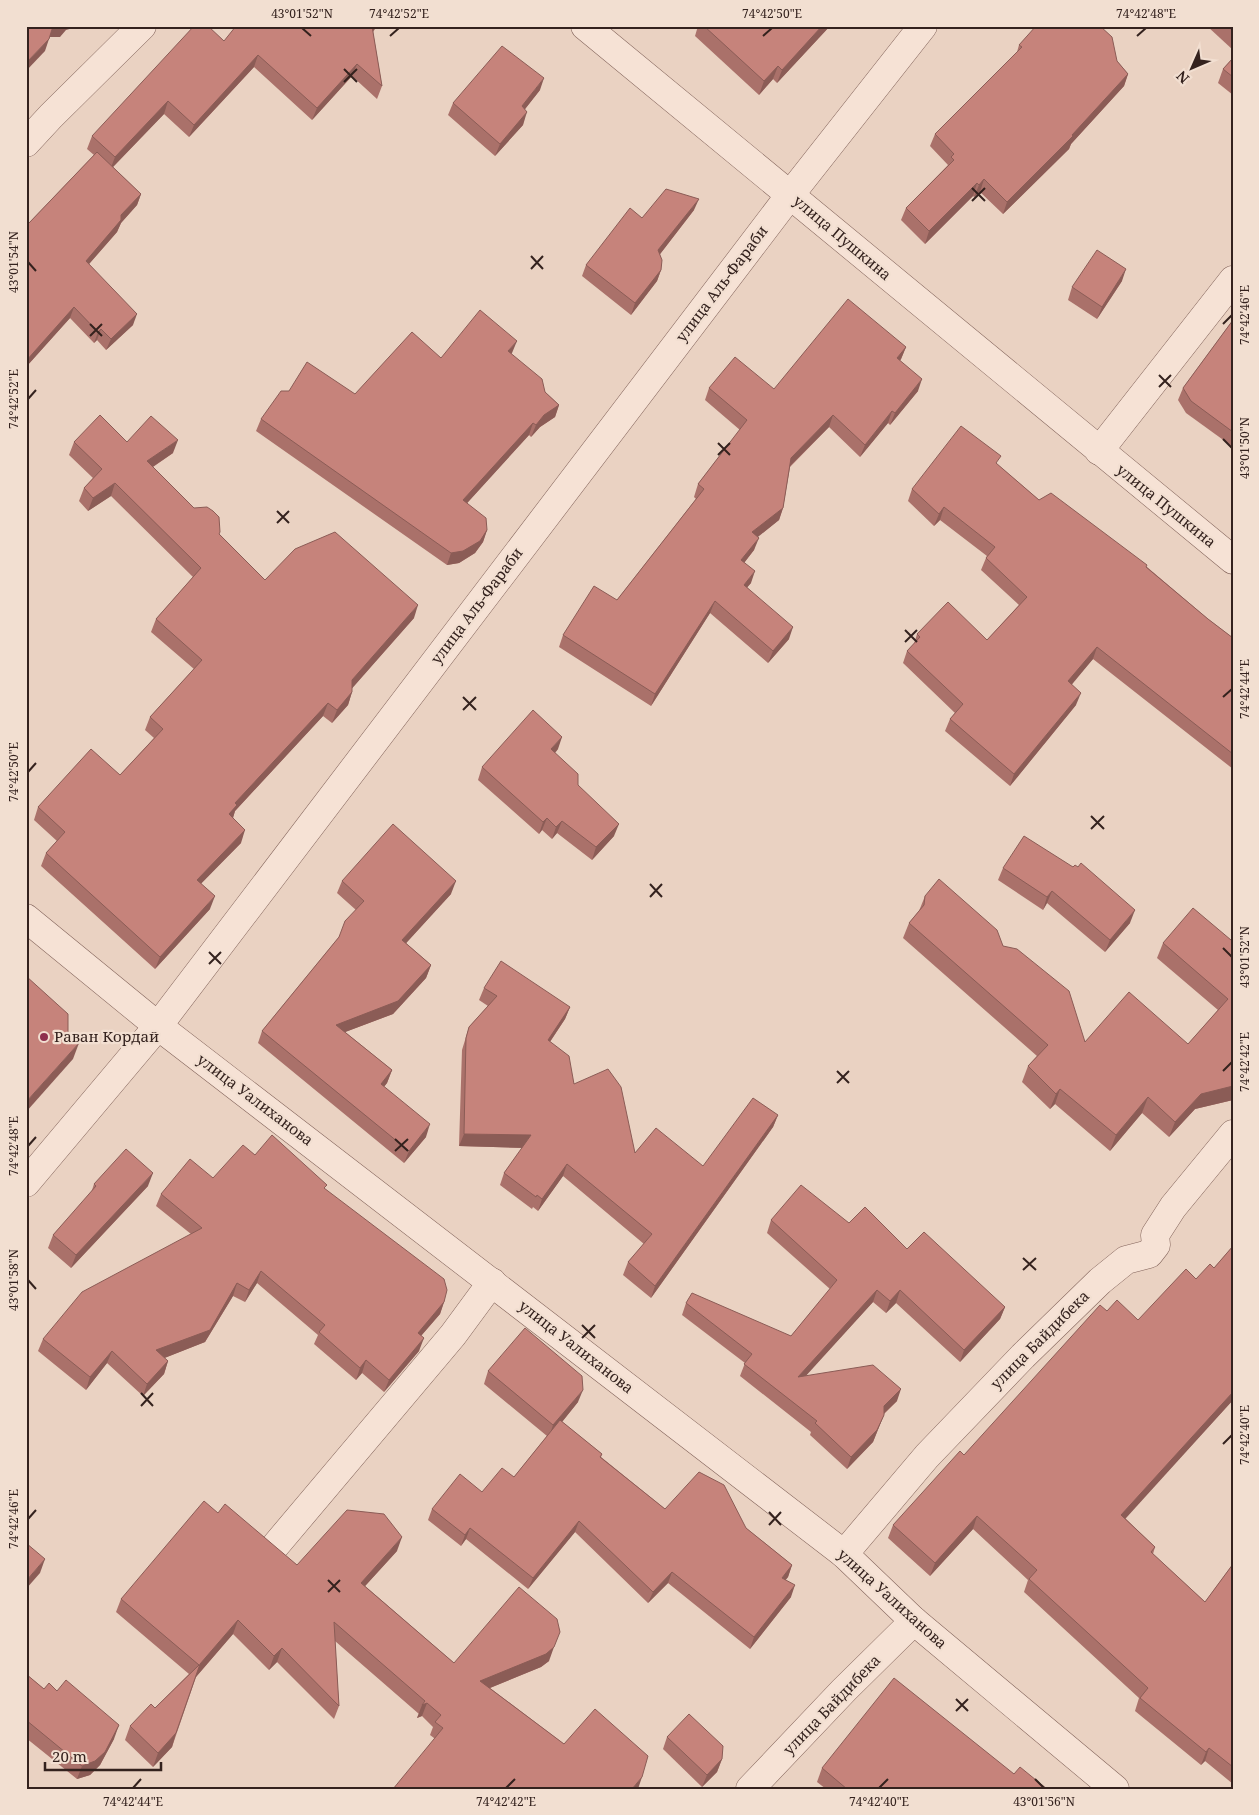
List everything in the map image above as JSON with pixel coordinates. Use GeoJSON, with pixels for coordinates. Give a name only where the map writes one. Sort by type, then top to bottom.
{"type":"FeatureCollection","features":[{"type":"Feature","properties":{"kind":"street"},"geometry":{"type":"LineString","coordinates":[[26,143],[142,26]]}},
{"type":"Feature","properties":{"kind":"street","name":"улица Пушкина"},"geometry":{"type":"LineString","coordinates":[[586,26],[1233,560]]}},
{"type":"Feature","properties":{"kind":"street","name":"улица Аль-Фараби"},"geometry":{"type":"LineString","coordinates":[[26,1183],[158,1026],[790,195],[922,26]]}},
{"type":"Feature","properties":{"kind":"street"},"geometry":{"type":"LineString","coordinates":[[1099,451],[1233,280]]}},
{"type":"Feature","properties":{"kind":"street","name":"улица Уалиханова"},"geometry":{"type":"LineString","coordinates":[[26,918],[158,1026],[844,1554],[914,1621],[1115,1789]]}},
{"type":"Feature","properties":{"kind":"street","name":"улица Байдибека"},"geometry":{"type":"LineString","coordinates":[[844,1554],[927,1456],[1023,1356],[1100,1280],[1126,1260],[1149,1254],[1156,1245],[1155,1234],[1173,1207],[1233,1134]]}},
{"type":"Feature","properties":{"kind":"street"},"geometry":{"type":"LineString","coordinates":[[276,1545],[454,1335],[492,1282]]}},
{"type":"Feature","properties":{"kind":"street","name":"улица Байдибека"},"geometry":{"type":"LineString","coordinates":[[750,1789],[844,1690],[914,1621]]}},
{"type":"Feature","properties":{"kind":"building"},"geometry":{"type":"Polygon","coordinates":[[[26,26],[53,26],[49,39],[26,63],[26,26]]]}},
{"type":"Feature","properties":{"kind":"building"},"geometry":{"type":"Polygon","coordinates":[[[194,26],[208,26],[224,41],[236,26],[372,26],[382,86],[357,64],[317,108],[258,55],[194,125],[168,101],[115,157],[92,136],[194,26]]]}},
{"type":"Feature","properties":{"kind":"building"},"geometry":{"type":"Polygon","coordinates":[[[704,26],[822,26],[782,70],[778,66],[764,81],[704,26]]]}},
{"type":"Feature","properties":{"kind":"building"},"geometry":{"type":"Polygon","coordinates":[[[1036,26],[1100,26],[1112,37],[1117,61],[1128,74],[1073,136],[1007,202],[984,179],[979,185],[977,183],[929,231],[906,208],[954,160],[951,157],[954,154],[935,134],[1022,47],[1019,45],[1036,26]]]}},
{"type":"Feature","properties":{"kind":"building"},"geometry":{"type":"Polygon","coordinates":[[[502,46],[544,78],[522,106],[527,112],[500,144],[453,103],[502,46]]]}},
{"type":"Feature","properties":{"kind":"building"},"geometry":{"type":"Polygon","coordinates":[[[1233,58],[1233,77],[1223,69],[1233,58]]]}},
{"type":"Feature","properties":{"kind":"building"},"geometry":{"type":"Polygon","coordinates":[[[97,152],[141,194],[121,215],[121,220],[86,261],[137,314],[111,339],[101,329],[98,332],[74,307],[26,361],[26,220],[29,223],[97,152]]]}},
{"type":"Feature","properties":{"kind":"building"},"geometry":{"type":"Polygon","coordinates":[[[666,189],[699,199],[658,250],[662,260],[661,270],[635,303],[586,265],[630,208],[642,218],[666,189]]]}},
{"type":"Feature","properties":{"kind":"building"},"geometry":{"type":"Polygon","coordinates":[[[1097,250],[1126,269],[1102,307],[1072,287],[1097,250]]]}},
{"type":"Feature","properties":{"kind":"building"},"geometry":{"type":"Polygon","coordinates":[[[848,299],[906,347],[897,358],[922,379],[895,413],[892,411],[865,445],[833,415],[791,458],[783,508],[752,532],[759,538],[741,560],[755,571],[744,585],[793,627],[773,651],[715,601],[655,694],[563,635],[594,586],[617,600],[704,489],[698,484],[747,420],[709,388],[735,357],[774,389],[848,299]]]}},
{"type":"Feature","properties":{"kind":"building"},"geometry":{"type":"Polygon","coordinates":[[[480,310],[517,341],[508,351],[542,379],[545,392],[559,405],[544,415],[536,425],[533,423],[463,500],[486,518],[487,530],[480,541],[463,551],[451,553],[261,419],[281,391],[289,391],[307,362],[355,394],[412,332],[441,358],[480,310]]]}},
{"type":"Feature","properties":{"kind":"building"},"geometry":{"type":"Polygon","coordinates":[[[1233,320],[1233,432],[1191,401],[1183,388],[1233,320]]]}},
{"type":"Feature","properties":{"kind":"building"},"geometry":{"type":"Polygon","coordinates":[[[100,415],[127,442],[151,416],[178,440],[147,461],[194,508],[207,507],[219,517],[219,534],[265,580],[295,549],[335,532],[418,605],[352,680],[352,692],[337,710],[328,703],[235,803],[237,805],[229,814],[245,830],[197,880],[215,896],[160,957],[46,853],[65,832],[38,807],[91,749],[120,775],[163,729],[150,717],[202,660],[156,619],[201,568],[115,483],[93,498],[84,488],[102,469],[74,442],[100,415]]]}},
{"type":"Feature","properties":{"kind":"building"},"geometry":{"type":"Polygon","coordinates":[[[961,426],[1001,456],[996,463],[1039,500],[1051,493],[1147,565],[1146,567],[1233,638],[1233,754],[1097,647],[1068,681],[1081,693],[1014,774],[950,719],[963,704],[907,651],[920,637],[917,634],[948,602],[987,640],[1027,597],[986,558],[995,547],[944,507],[939,514],[912,489],[961,426]]]}},
{"type":"Feature","properties":{"kind":"building"},"geometry":{"type":"Polygon","coordinates":[[[533,710],[562,737],[551,749],[578,774],[578,785],[619,824],[596,847],[562,821],[556,827],[547,818],[543,822],[482,767],[533,710]]]}},
{"type":"Feature","properties":{"kind":"building"},"geometry":{"type":"Polygon","coordinates":[[[393,824],[456,881],[402,940],[431,965],[398,1001],[336,1025],[392,1070],[381,1084],[430,1124],[409,1151],[262,1031],[339,937],[345,921],[364,901],[342,881],[393,824]]]}},
{"type":"Feature","properties":{"kind":"building"},"geometry":{"type":"Polygon","coordinates":[[[1024,836],[1073,867],[1075,865],[1078,867],[1081,863],[1135,910],[1110,940],[1052,891],[1047,897],[1003,868],[1024,836]]]}},
{"type":"Feature","properties":{"kind":"building"},"geometry":{"type":"Polygon","coordinates":[[[939,879],[997,930],[1003,946],[1017,949],[1069,991],[1085,1042],[1129,992],[1188,1044],[1228,999],[1163,943],[1193,908],[1231,940],[1233,938],[1233,1086],[1201,1094],[1175,1122],[1148,1097],[1116,1135],[1060,1089],[1056,1094],[1028,1066],[1048,1045],[909,923],[924,905],[925,896],[939,879]]]}},
{"type":"Feature","properties":{"kind":"building"},"geometry":{"type":"Polygon","coordinates":[[[501,961],[570,1007],[548,1040],[569,1056],[574,1084],[608,1069],[621,1087],[635,1153],[656,1128],[703,1166],[753,1098],[778,1115],[655,1286],[628,1262],[652,1234],[567,1164],[542,1199],[537,1195],[536,1197],[504,1173],[531,1135],[464,1134],[466,1038],[469,1027],[497,996],[484,988],[501,961]]]}},
{"type":"Feature","properties":{"kind":"building"},"geometry":{"type":"Polygon","coordinates":[[[26,976],[68,1014],[68,1032],[79,1043],[26,1102],[26,976]]]}},
{"type":"Feature","properties":{"kind":"building"},"geometry":{"type":"Polygon","coordinates":[[[272,1135],[327,1185],[324,1188],[444,1279],[447,1290],[444,1302],[418,1333],[424,1338],[389,1380],[366,1360],[360,1368],[319,1332],[325,1325],[261,1271],[249,1290],[237,1283],[210,1330],[156,1350],[168,1361],[147,1384],[112,1351],[90,1377],[43,1339],[82,1292],[202,1228],[161,1194],[190,1159],[213,1178],[243,1145],[255,1155],[272,1135]]]}},
{"type":"Feature","properties":{"kind":"building"},"geometry":{"type":"Polygon","coordinates":[[[126,1149],[153,1173],[76,1255],[53,1235],[96,1186],[94,1184],[126,1149]]]}},
{"type":"Feature","properties":{"kind":"building"},"geometry":{"type":"Polygon","coordinates":[[[801,1185],[849,1223],[865,1207],[907,1249],[924,1232],[1005,1307],[964,1350],[900,1290],[890,1301],[877,1290],[798,1377],[873,1365],[901,1389],[884,1406],[884,1415],[877,1430],[851,1457],[815,1423],[817,1421],[744,1364],[752,1354],[686,1303],[692,1293],[791,1336],[837,1280],[771,1220],[801,1185]]]}},
{"type":"Feature","properties":{"kind":"building"},"geometry":{"type":"Polygon","coordinates":[[[1233,1246],[1233,1392],[1121,1515],[1155,1547],[1151,1552],[1205,1602],[1233,1564],[1233,1767],[1209,1748],[1206,1752],[1140,1698],[1148,1688],[1029,1579],[1037,1570],[977,1516],[935,1563],[893,1525],[960,1451],[964,1455],[1100,1305],[1107,1311],[1117,1300],[1138,1320],[1186,1269],[1196,1279],[1210,1264],[1214,1268],[1233,1246]]]}},
{"type":"Feature","properties":{"kind":"building"},"geometry":{"type":"Polygon","coordinates":[[[525,1328],[582,1376],[583,1390],[553,1425],[488,1371],[525,1328]]]}},
{"type":"Feature","properties":{"kind":"building"},"geometry":{"type":"Polygon","coordinates":[[[560,1420],[602,1454],[600,1457],[665,1509],[699,1472],[724,1485],[746,1528],[792,1565],[782,1578],[795,1585],[754,1637],[672,1572],[653,1592],[579,1521],[533,1578],[470,1528],[465,1535],[432,1509],[460,1474],[482,1492],[502,1468],[514,1477],[560,1420]]]}},
{"type":"Feature","properties":{"kind":"building"},"geometry":{"type":"Polygon","coordinates":[[[204,1501],[218,1513],[225,1504],[297,1565],[347,1510],[384,1514],[402,1537],[361,1583],[454,1663],[519,1587],[557,1619],[560,1632],[554,1647],[546,1654],[480,1681],[564,1744],[595,1709],[648,1756],[642,1777],[632,1789],[393,1789],[443,1728],[435,1722],[441,1715],[427,1703],[422,1705],[425,1701],[334,1622],[339,1706],[282,1648],[274,1656],[238,1620],[200,1664],[176,1733],[158,1753],[130,1726],[151,1704],[155,1708],[199,1665],[121,1599],[204,1501]]]}},
{"type":"Feature","properties":{"kind":"building"},"geometry":{"type":"Polygon","coordinates":[[[26,1543],[45,1559],[26,1581],[26,1543]]]}},
{"type":"Feature","properties":{"kind":"building"},"geometry":{"type":"Polygon","coordinates":[[[26,1674],[44,1689],[49,1683],[57,1691],[66,1680],[119,1725],[105,1752],[95,1761],[82,1766],[26,1720],[26,1674]]]}},
{"type":"Feature","properties":{"kind":"building"},"geometry":{"type":"Polygon","coordinates":[[[894,1678],[1014,1774],[1020,1767],[1047,1789],[847,1789],[822,1768],[894,1678]]]}},
{"type":"Feature","properties":{"kind":"building"},"geometry":{"type":"Polygon","coordinates":[[[689,1714],[723,1746],[722,1759],[707,1775],[667,1737],[689,1714]]]}},
{"type":"Feature","properties":{"kind":"place","name":"Раван Кордай"},"geometry":{"type":"Point","coordinates":[44,1037]}}]}
